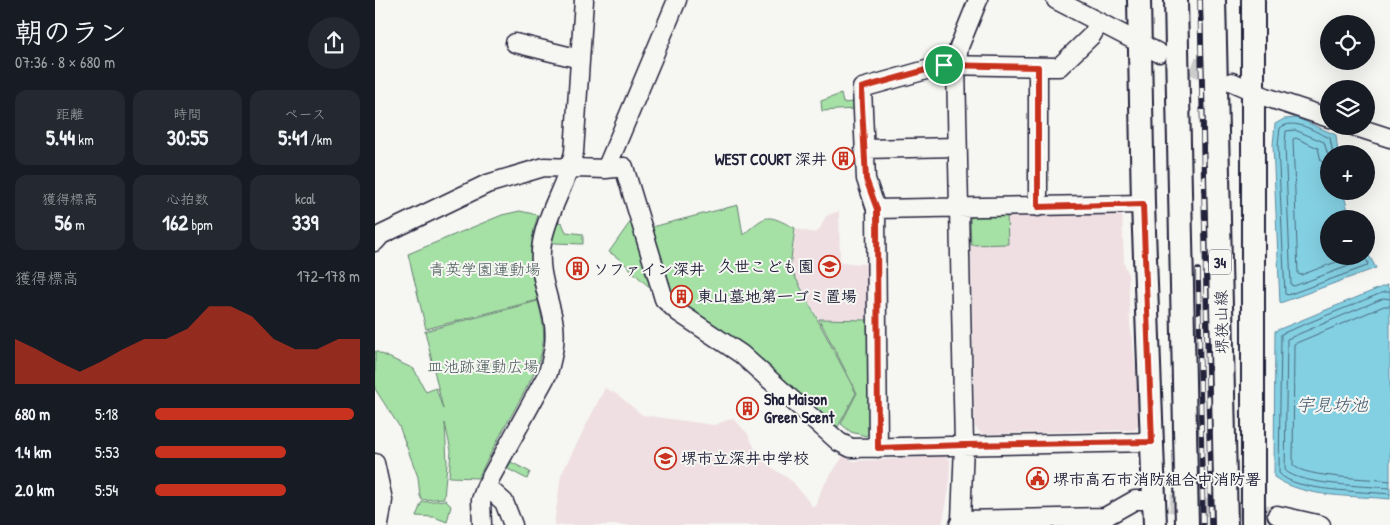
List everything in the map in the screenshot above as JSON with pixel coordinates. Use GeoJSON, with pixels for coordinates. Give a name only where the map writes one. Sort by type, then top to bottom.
{"type":"FeatureCollection","features":[{"type":"Feature","properties":{"kind":"main road"},"geometry":{"type":"LineString","coordinates":[[1139,0],[1143,204],[1155,525]]}},
{"type":"Feature","properties":{"kind":"main road"},"geometry":{"type":"LineString","coordinates":[[1176,0],[1187,525]]}},
{"type":"Feature","properties":{"kind":"main road","name":"堺狭山線"},"geometry":{"type":"LineString","coordinates":[[1213,0],[1226,525]]}},
{"type":"Feature","properties":{"kind":"main road"},"geometry":{"type":"LineString","coordinates":[[1230,525],[1234,469],[1241,239],[1242,86],[1253,0]]}},
{"type":"Feature","properties":{"kind":"main road"},"geometry":{"type":"LineString","coordinates":[[1242,86],[1253,525]]}},
{"type":"Feature","properties":{"kind":"street"},"geometry":{"type":"LineString","coordinates":[[482,525],[481,500],[486,486],[548,373],[553,356],[555,338],[553,320],[543,281],[542,243],[571,168],[574,152],[584,0]]}},
{"type":"Feature","properties":{"kind":"street"},"geometry":{"type":"LineString","coordinates":[[606,168],[677,0]]}},
{"type":"Feature","properties":{"kind":"street"},"geometry":{"type":"LineString","coordinates":[[978,0],[959,47],[956,66],[964,445],[960,523],[1105,517],[1135,500],[1142,500]]}},
{"type":"Feature","properties":{"kind":"street"},"geometry":{"type":"LineString","coordinates":[[1056,0],[1159,53]]}},
{"type":"Feature","properties":{"kind":"street"},"geometry":{"type":"LineString","coordinates":[[878,448],[877,209],[866,179],[861,88],[944,65],[1059,67],[1092,35],[1099,22]]}},
{"type":"Feature","properties":{"kind":"street"},"geometry":{"type":"LineString","coordinates":[[515,43],[580,59]]}},
{"type":"Feature","properties":{"kind":"street"},"geometry":{"type":"LineString","coordinates":[[1038,67],[1038,207]]}},
{"type":"Feature","properties":{"kind":"street"},"geometry":{"type":"LineString","coordinates":[[1242,86],[1266,97],[1320,115]]}},
{"type":"Feature","properties":{"kind":"street"},"geometry":{"type":"LineString","coordinates":[[1375,133],[1390,138]]}},
{"type":"Feature","properties":{"kind":"street"},"geometry":{"type":"LineString","coordinates":[[864,149],[957,147]]}},
{"type":"Feature","properties":{"kind":"street"},"geometry":{"type":"LineString","coordinates":[[375,242],[381,235],[487,184],[544,167],[625,168],[664,298],[678,312],[741,354],[839,442],[851,448],[1152,442]]}},
{"type":"Feature","properties":{"kind":"street"},"geometry":{"type":"LineString","coordinates":[[877,209],[1143,204]]}},
{"type":"Feature","properties":{"kind":"street"},"geometry":{"type":"LineString","coordinates":[[375,462],[383,500],[379,525]]}},
{"type":"Feature","properties":{"kind":"street"},"geometry":{"type":"LineString","coordinates":[[486,486],[504,502],[513,525]]}},
{"type":"Feature","properties":{"kind":"street"},"geometry":{"type":"LineString","coordinates":[[1277,515],[1321,525]]}},
{"type":"Feature","properties":{"kind":"shaded area","name":"久世こども園"},"geometry":{"type":"Polygon","coordinates":[[[839,211],[840,263],[869,264],[869,319],[819,319],[790,268],[796,229],[815,233],[819,230],[826,216],[839,211]]]}},
{"type":"Feature","properties":{"kind":"shaded area"},"geometry":{"type":"Polygon","coordinates":[[[1122,212],[1124,263],[1128,273],[1130,325],[1137,377],[1140,423],[1135,430],[982,434],[975,427],[970,219],[974,214],[1122,212]]]}},
{"type":"Feature","properties":{"kind":"shaded area","name":"堺市立深井中学校"},"geometry":{"type":"Polygon","coordinates":[[[605,388],[618,395],[642,415],[714,425],[733,418],[747,433],[761,460],[793,482],[813,507],[816,506],[822,488],[844,455],[853,461],[943,456],[950,460],[949,489],[942,525],[554,525],[561,475],[605,388]]]}},
{"type":"Feature","properties":{"kind":"green space"},"geometry":{"type":"Polygon","coordinates":[[[841,94],[843,103],[853,102],[854,109],[822,111],[821,101],[841,94]]]}},
{"type":"Feature","properties":{"kind":"green space"},"geometry":{"type":"Polygon","coordinates":[[[738,205],[743,235],[767,218],[778,220],[795,228],[790,267],[856,393],[838,427],[775,373],[756,354],[692,311],[673,295],[652,227],[738,205]]]}},
{"type":"Feature","properties":{"kind":"green space","name":"青英学園運動場"},"geometry":{"type":"Polygon","coordinates":[[[520,211],[538,215],[531,248],[531,267],[538,300],[426,329],[408,254],[502,215],[520,211]]]}},
{"type":"Feature","properties":{"kind":"green space"},"geometry":{"type":"Polygon","coordinates":[[[1007,213],[1008,244],[971,245],[970,219],[974,214],[1007,213]]]}},
{"type":"Feature","properties":{"kind":"green space"},"geometry":{"type":"Polygon","coordinates":[[[633,218],[654,287],[651,288],[609,252],[633,218]]]}},
{"type":"Feature","properties":{"kind":"green space"},"geometry":{"type":"Polygon","coordinates":[[[556,221],[562,223],[566,232],[583,234],[583,244],[554,243],[549,238],[556,221]]]}},
{"type":"Feature","properties":{"kind":"green space","name":"皿池跡運動広場"},"geometry":{"type":"Polygon","coordinates":[[[538,301],[543,332],[542,351],[539,360],[529,384],[478,478],[449,477],[451,451],[445,423],[447,463],[444,498],[422,500],[418,477],[399,426],[375,389],[375,351],[414,369],[426,392],[436,388],[443,409],[425,331],[538,301]]]}},
{"type":"Feature","properties":{"kind":"green space"},"geometry":{"type":"Polygon","coordinates":[[[819,319],[869,320],[870,432],[866,436],[851,432],[841,424],[857,393],[819,319]]]}},
{"type":"Feature","properties":{"kind":"green space"},"geometry":{"type":"Polygon","coordinates":[[[507,460],[530,472],[527,479],[504,467],[507,460]]]}},
{"type":"Feature","properties":{"kind":"green space"},"geometry":{"type":"Polygon","coordinates":[[[445,500],[451,506],[447,522],[434,517],[416,516],[422,502],[445,500]]]}},
{"type":"Feature","properties":{"kind":"water"},"geometry":{"type":"Polygon","coordinates":[[[1297,118],[1320,128],[1320,135],[1336,135],[1337,145],[1320,145],[1320,200],[1345,200],[1348,210],[1320,210],[1320,265],[1374,265],[1376,268],[1280,303],[1273,145],[1275,124],[1284,119],[1297,118]]]}},
{"type":"Feature","properties":{"kind":"water","name":"宇見坊池"},"geometry":{"type":"Polygon","coordinates":[[[1387,285],[1390,292],[1390,499],[1315,493],[1287,484],[1274,477],[1275,331],[1387,285]]]}},
{"type":"Feature","properties":{"kind":"tunnel"},"geometry":{"type":"LineString","coordinates":[[1167,56],[1226,79]]}},
{"type":"Feature","properties":{"kind":"tunnel"},"geometry":{"type":"LineString","coordinates":[[1143,500],[1277,515]]}},
{"type":"Feature","properties":{"kind":"railway"},"geometry":{"type":"LineString","coordinates":[[1200,0],[1211,525]]}},
{"type":"Feature","properties":{"kind":"railway"},"geometry":{"type":"LineString","coordinates":[[1198,270],[1203,525]]}},
{"type":"Feature","properties":{"kind":"place","name":"WEST COURT 深井"},"geometry":{"type":"Point","coordinates":[843,159]}},
{"type":"Feature","properties":{"kind":"place","name":"久世こども園"},"geometry":{"type":"Point","coordinates":[830,266]}},
{"type":"Feature","properties":{"kind":"place","name":"ソファイン深井"},"geometry":{"type":"Point","coordinates":[577,269]}},
{"type":"Feature","properties":{"kind":"place","name":"東山墓地第一ゴミ置場"},"geometry":{"type":"Point","coordinates":[681,296]}},
{"type":"Feature","properties":{"kind":"place","name":"Sha Maison Green Scent"},"geometry":{"type":"Point","coordinates":[748,408]}},
{"type":"Feature","properties":{"kind":"place","name":"堺市立深井中学校"},"geometry":{"type":"Point","coordinates":[665,458]}},
{"type":"Feature","properties":{"kind":"place","name":"堺市高石市消防組合中消防署"},"geometry":{"type":"Point","coordinates":[1037,479]}},
{"type":"Feature","properties":{"kind":"route"},"geometry":{"type":"LineString","coordinates":[[944,65],[1038,67],[1038,207],[1143,204],[1152,442],[878,448],[877,209],[866,179],[861,88],[944,65]]}}]}
